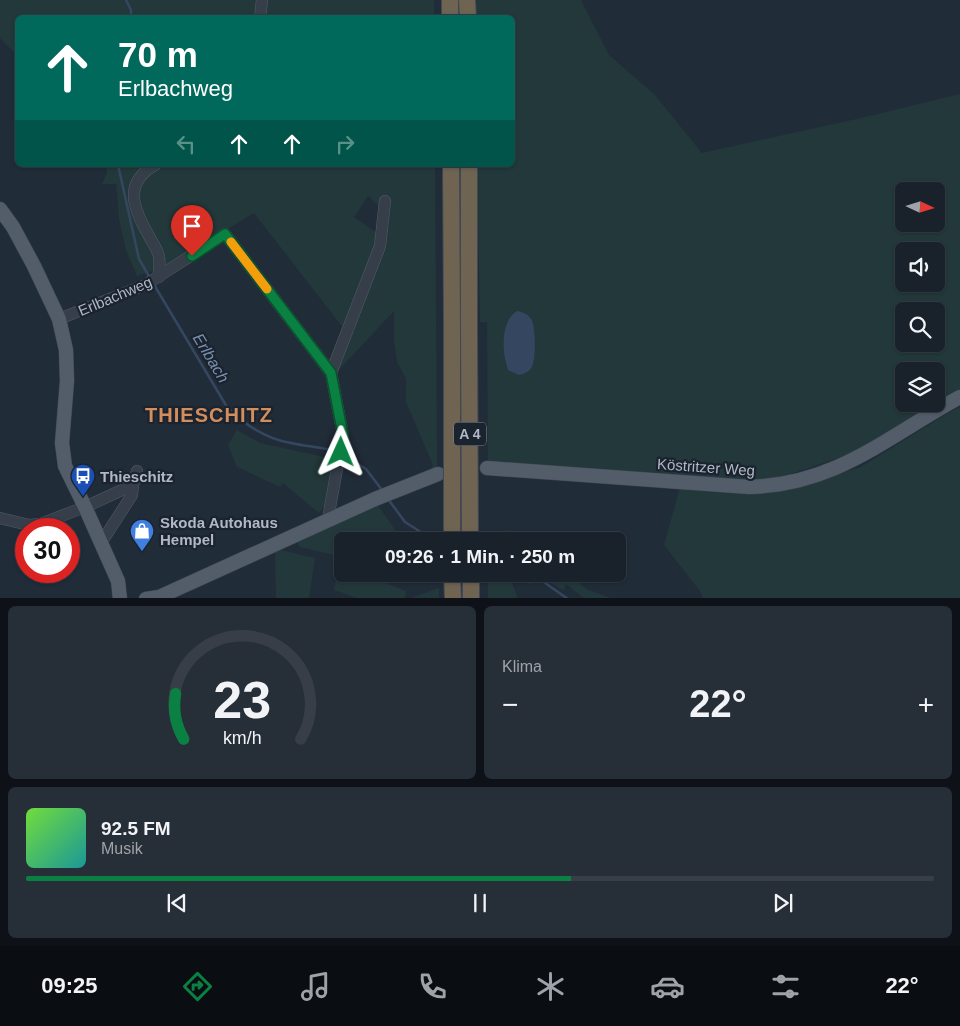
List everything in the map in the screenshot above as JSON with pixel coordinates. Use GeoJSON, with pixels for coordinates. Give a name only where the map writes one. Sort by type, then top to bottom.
{"type":"FeatureCollection","features":[{"type":"Feature","properties":{"kind":"highway"},"geometry":{"type":"LineString","coordinates":[[450,0],[450,15]]}},
{"type":"Feature","properties":{"kind":"highway"},"geometry":{"type":"LineString","coordinates":[[467,0],[468,15]]}},
{"type":"Feature","properties":{"kind":"highway","name":"A 4"},"geometry":{"type":"LineString","coordinates":[[451,167],[452,532]]}},
{"type":"Feature","properties":{"kind":"highway","name":"A 4"},"geometry":{"type":"LineString","coordinates":[[469,167],[470,532]]}},
{"type":"Feature","properties":{"kind":"highway"},"geometry":{"type":"LineString","coordinates":[[452,582],[453,598]]}},
{"type":"Feature","properties":{"kind":"highway"},"geometry":{"type":"LineString","coordinates":[[470,582],[471,598]]}},
{"type":"Feature","properties":{"kind":"main road"},"geometry":{"type":"LineString","coordinates":[[0,209],[13,227],[34,266],[58,319],[66,350],[68,381],[62,443],[65,466],[118,581],[120,598]]}},
{"type":"Feature","properties":{"kind":"main road","name":"Köstritzer Weg"},"geometry":{"type":"LineString","coordinates":[[487,468],[771,487],[831,471],[857,458],[960,397]]}},
{"type":"Feature","properties":{"kind":"main road"},"geometry":{"type":"LineString","coordinates":[[146,598],[159,597],[375,499],[438,474]]}},
{"type":"Feature","properties":{"kind":"street"},"geometry":{"type":"LineString","coordinates":[[260,15],[262,0]]}},
{"type":"Feature","properties":{"kind":"street"},"geometry":{"type":"LineString","coordinates":[[151,167],[140,177],[135,185],[133,194],[135,211],[159,257],[152,280]]}},
{"type":"Feature","properties":{"kind":"street"},"geometry":{"type":"LineString","coordinates":[[328,520],[343,435],[331,373],[380,246],[385,201]]}},
{"type":"Feature","properties":{"kind":"street","name":"Erlbachweg"},"geometry":{"type":"LineString","coordinates":[[58,319],[152,280],[225,234],[331,373]]}},
{"type":"Feature","properties":{"kind":"street"},"geometry":{"type":"LineString","coordinates":[[101,543],[132,495],[137,471]]}},
{"type":"Feature","properties":{"kind":"street"},"geometry":{"type":"LineString","coordinates":[[0,518],[29,525],[40,524],[133,486]]}},
{"type":"Feature","properties":{"kind":"green space"},"geometry":{"type":"Polygon","coordinates":[[[0,0],[434,0],[434,15],[15,15],[15,53],[0,38],[0,0]]]}},
{"type":"Feature","properties":{"kind":"green space"},"geometry":{"type":"Polygon","coordinates":[[[475,0],[581,0],[609,55],[654,94],[702,153],[960,94],[960,394],[945,402],[945,362],[895,362],[895,412],[928,412],[859,451],[788,475],[759,481],[488,465],[487,322],[480,322],[477,167],[515,167],[515,15],[475,15],[475,0]],[[528,315],[505,344],[505,362],[508,370],[525,373],[532,366],[534,360],[534,339],[532,324],[528,315]]]}},
{"type":"Feature","properties":{"kind":"green space"},"geometry":{"type":"Polygon","coordinates":[[[106,167],[435,167],[437,468],[430,470],[433,465],[406,402],[406,379],[397,362],[394,341],[394,311],[336,373],[382,246],[381,208],[368,196],[354,217],[377,233],[377,245],[344,329],[254,213],[167,266],[137,276],[126,250],[119,219],[116,184],[102,184],[107,173],[106,167]]]}},
{"type":"Feature","properties":{"kind":"green space"},"geometry":{"type":"Polygon","coordinates":[[[960,407],[960,598],[703,598],[700,591],[664,545],[680,487],[790,488],[861,467],[960,407]]]}},
{"type":"Feature","properties":{"kind":"green space"},"geometry":{"type":"Polygon","coordinates":[[[237,430],[260,443],[320,456],[335,463],[329,501],[319,513],[283,483],[280,487],[237,467],[228,445],[237,430]]]}},
{"type":"Feature","properties":{"kind":"green space"},"geometry":{"type":"Polygon","coordinates":[[[377,504],[397,532],[334,532],[334,555],[300,547],[297,541],[377,504]]]}},
{"type":"Feature","properties":{"kind":"green space"},"geometry":{"type":"Polygon","coordinates":[[[281,550],[315,558],[309,598],[276,598],[275,552],[281,550]]]}},
{"type":"Feature","properties":{"kind":"green space"},"geometry":{"type":"Polygon","coordinates":[[[336,582],[383,582],[406,591],[405,598],[357,598],[334,590],[336,582]]]}},
{"type":"Feature","properties":{"kind":"green space"},"geometry":{"type":"Polygon","coordinates":[[[488,582],[511,582],[517,598],[488,598],[488,582]]]}},
{"type":"Feature","properties":{"kind":"green space"},"geometry":{"type":"Polygon","coordinates":[[[550,582],[579,582],[586,589],[611,598],[584,598],[566,584],[564,590],[550,582]]]}},
{"type":"Feature","properties":{"kind":"green space"},"geometry":{"type":"Polygon","coordinates":[[[439,588],[439,598],[411,598],[439,588]]]}},
{"type":"Feature","properties":{"kind":"water"},"geometry":{"type":"Polygon","coordinates":[[[517,311],[528,316],[533,322],[535,343],[532,367],[519,375],[508,370],[504,355],[505,330],[511,316],[517,311]]]}},
{"type":"Feature","properties":{"kind":"waterway","name":"Erlbach"},"geometry":{"type":"LineString","coordinates":[[126,0],[131,10],[131,15]]}},
{"type":"Feature","properties":{"kind":"waterway","name":"Erlbach"},"geometry":{"type":"LineString","coordinates":[[118,167],[139,259],[150,278]]}},
{"type":"Feature","properties":{"kind":"waterway","name":"Erlbach"},"geometry":{"type":"LineString","coordinates":[[153,283],[227,407],[234,414],[264,435],[282,441],[337,452]]}},
{"type":"Feature","properties":{"kind":"waterway","name":"Erlbach"},"geometry":{"type":"LineString","coordinates":[[342,454],[366,469],[382,490]]}},
{"type":"Feature","properties":{"kind":"waterway","name":"Erlbach"},"geometry":{"type":"LineString","coordinates":[[388,499],[405,522],[421,532]]}},
{"type":"Feature","properties":{"kind":"waterway","name":"Erlbach"},"geometry":{"type":"LineString","coordinates":[[544,582],[567,598]]}},
{"type":"Feature","properties":{"kind":"slow traffic"},"geometry":{"type":"LineString","coordinates":[[231,242],[267,289]]}},
{"type":"Feature","properties":{"kind":"place","name":"Thieschitz"},"geometry":{"type":"Point","coordinates":[83,497]}},
{"type":"Feature","properties":{"kind":"place","name":"Skoda Autohaus Hempel"},"geometry":{"type":"Point","coordinates":[142,552]}},
{"type":"Feature","properties":{"kind":"district","name":"THIESCHITZ"},"geometry":{"type":"Point","coordinates":[209,415]}},
{"type":"Feature","properties":{"kind":"route"},"geometry":{"type":"LineString","coordinates":[[192,256],[225,234],[331,373],[343,435],[341,452]]}}]}
